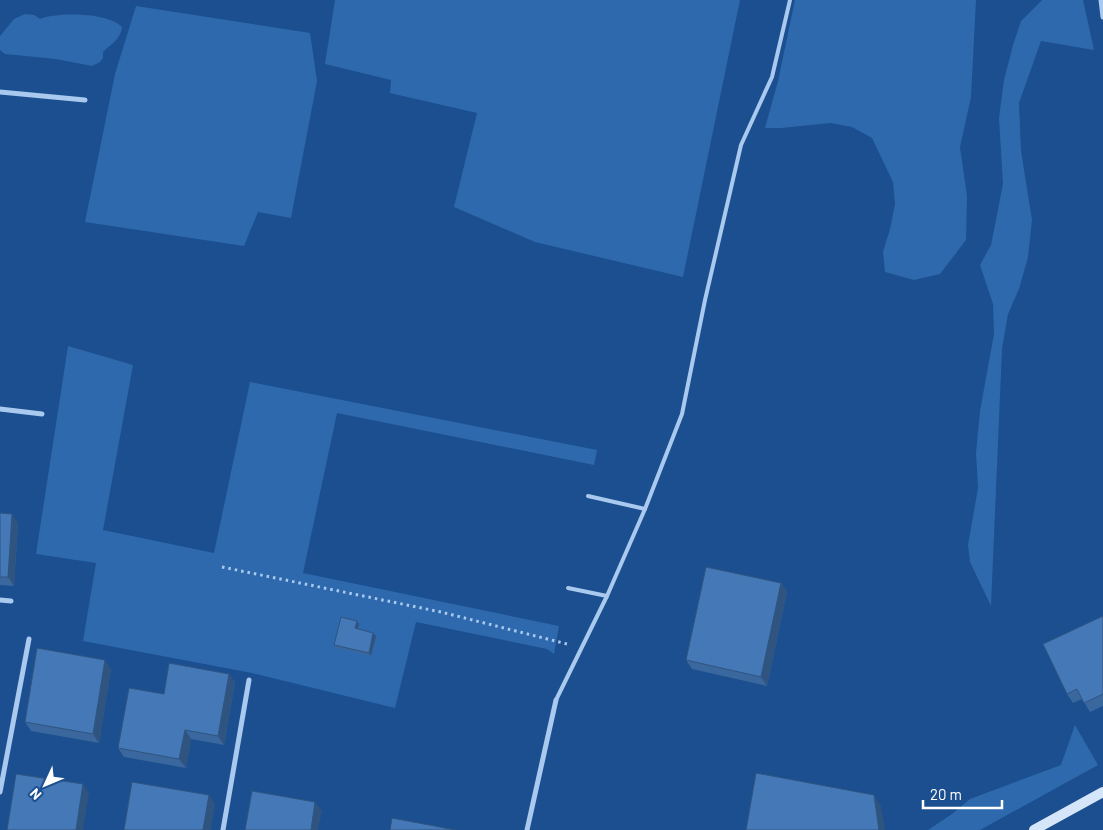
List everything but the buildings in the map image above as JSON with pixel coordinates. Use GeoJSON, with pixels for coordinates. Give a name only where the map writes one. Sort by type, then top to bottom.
{"type":"FeatureCollection","features":[{"type":"Feature","properties":{"kind":"main road"},"geometry":{"type":"LineString","coordinates":[[1034,830],[1103,792]]}},
{"type":"Feature","properties":{"kind":"street"},"geometry":{"type":"LineString","coordinates":[[1101,0],[1103,17]]}},
{"type":"Feature","properties":{"kind":"street"},"geometry":{"type":"LineString","coordinates":[[0,92],[85,100]]}},
{"type":"Feature","properties":{"kind":"street"},"geometry":{"type":"LineString","coordinates":[[0,409],[42,414]]}},
{"type":"Feature","properties":{"kind":"street"},"geometry":{"type":"LineString","coordinates":[[0,600],[11,601]]}},
{"type":"Feature","properties":{"kind":"street"},"geometry":{"type":"LineString","coordinates":[[0,792],[29,639]]}},
{"type":"Feature","properties":{"kind":"street"},"geometry":{"type":"LineString","coordinates":[[223,830],[248,680]]}},
{"type":"Feature","properties":{"kind":"street"},"geometry":{"type":"LineString","coordinates":[[527,830],[556,700]]}},
{"type":"Feature","properties":{"kind":"lane"},"geometry":{"type":"LineString","coordinates":[[556,700],[607,596],[645,510],[682,414],[705,300],[741,144],[772,77],[790,0]]}},
{"type":"Feature","properties":{"kind":"lane"},"geometry":{"type":"LineString","coordinates":[[588,496],[645,510]]}},
{"type":"Feature","properties":{"kind":"lane"},"geometry":{"type":"LineString","coordinates":[[568,588],[607,596]]}},
{"type":"Feature","properties":{"kind":"path"},"geometry":{"type":"LineString","coordinates":[[222,567],[442,612],[559,641],[582,649]]}},
{"type":"Feature","properties":{"kind":"shaded area"},"geometry":{"type":"Polygon","coordinates":[[[335,0],[740,0],[683,277],[535,242],[454,207],[477,113],[390,93],[391,80],[325,64],[335,0]]]}},
{"type":"Feature","properties":{"kind":"shaded area"},"geometry":{"type":"Polygon","coordinates":[[[795,0],[976,0],[971,97],[960,147],[967,196],[966,240],[940,274],[914,280],[885,272],[883,252],[895,204],[893,182],[872,138],[852,127],[831,123],[765,128],[778,81],[795,0]]]}},
{"type":"Feature","properties":{"kind":"shaded area"},"geometry":{"type":"Polygon","coordinates":[[[1042,0],[1083,0],[1094,50],[1041,41],[1019,103],[1021,151],[1032,220],[1028,257],[1019,289],[1008,314],[1002,349],[991,606],[970,562],[968,545],[978,488],[976,453],[980,411],[994,334],[993,304],[980,265],[991,245],[1003,184],[999,118],[1004,80],[1021,21],[1042,0]]]}},
{"type":"Feature","properties":{"kind":"shaded area"},"geometry":{"type":"Polygon","coordinates":[[[136,6],[310,33],[317,81],[291,218],[258,212],[244,246],[85,222],[115,74],[136,6]]]}},
{"type":"Feature","properties":{"kind":"shaded area"},"geometry":{"type":"Polygon","coordinates":[[[25,14],[34,15],[40,19],[70,14],[94,16],[106,18],[122,27],[118,38],[103,52],[103,58],[100,62],[92,66],[56,59],[5,54],[0,50],[0,36],[14,19],[25,14]]]}},
{"type":"Feature","properties":{"kind":"shaded area"},"geometry":{"type":"Polygon","coordinates":[[[68,346],[133,365],[103,530],[214,553],[250,382],[597,450],[594,465],[337,413],[303,573],[559,626],[554,654],[547,649],[416,622],[395,708],[252,673],[83,641],[96,563],[36,554],[68,346]]]}},
{"type":"Feature","properties":{"kind":"shaded area"},"geometry":{"type":"Polygon","coordinates":[[[1075,725],[1098,765],[980,830],[928,830],[970,799],[1061,765],[1075,725]]]}}]}
